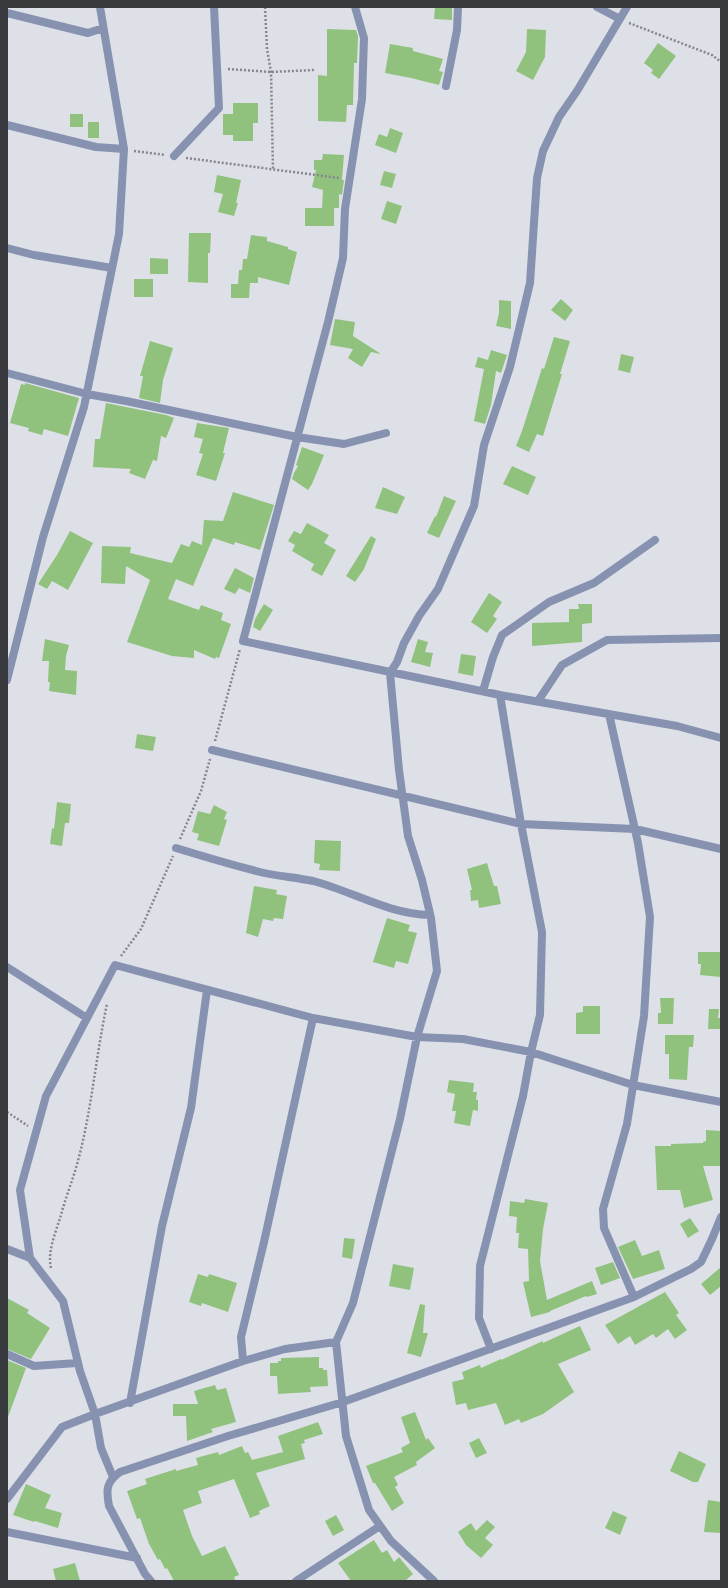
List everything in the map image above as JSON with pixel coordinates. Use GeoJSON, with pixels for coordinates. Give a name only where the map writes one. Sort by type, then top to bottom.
{"type":"FeatureCollection","features":[{"type":"Feature","properties":{"kind":"street"},"geometry":{"type":"LineString","coordinates":[[7,680],[43,537],[84,407],[119,234],[124,149],[100,7]]}},
{"type":"Feature","properties":{"kind":"street"},"geometry":{"type":"LineString","coordinates":[[174,156],[219,108],[214,7]]}},
{"type":"Feature","properties":{"kind":"street"},"geometry":{"type":"LineString","coordinates":[[355,7],[364,38],[362,99],[345,209],[343,258],[328,322],[243,641],[500,695],[677,726],[721,738]]}},
{"type":"Feature","properties":{"kind":"street"},"geometry":{"type":"LineString","coordinates":[[446,86],[457,30],[458,7]]}},
{"type":"Feature","properties":{"kind":"street"},"geometry":{"type":"LineString","coordinates":[[597,7],[620,19]]}},
{"type":"Feature","properties":{"kind":"street"},"geometry":{"type":"LineString","coordinates":[[434,1581],[391,1541],[369,1510],[346,1436],[336,1342],[353,1303],[400,1119],[417,1037],[436,971],[430,915],[422,880],[408,836],[390,673],[397,662],[404,643],[419,616],[438,589],[474,506],[484,445],[510,368],[530,283],[537,178],[543,151],[559,117],[627,7]]}},
{"type":"Feature","properties":{"kind":"street"},"geometry":{"type":"LineString","coordinates":[[7,13],[88,33],[104,28]]}},
{"type":"Feature","properties":{"kind":"street"},"geometry":{"type":"LineString","coordinates":[[7,125],[96,147],[124,149]]}},
{"type":"Feature","properties":{"kind":"street"},"geometry":{"type":"LineString","coordinates":[[7,248],[34,255],[112,268]]}},
{"type":"Feature","properties":{"kind":"street"},"geometry":{"type":"LineString","coordinates":[[7,373],[87,394],[297,437],[344,444],[386,433]]}},
{"type":"Feature","properties":{"kind":"street"},"geometry":{"type":"LineString","coordinates":[[483,691],[492,657],[502,635],[549,602],[594,583],[655,540]]}},
{"type":"Feature","properties":{"kind":"street"},"geometry":{"type":"LineString","coordinates":[[538,701],[562,665],[607,640],[721,638]]}},
{"type":"Feature","properties":{"kind":"street"},"geometry":{"type":"LineString","coordinates":[[491,1349],[479,1318],[480,1266],[523,1096],[531,1052],[540,1015],[542,932],[521,824],[500,695]]}},
{"type":"Feature","properties":{"kind":"street"},"geometry":{"type":"LineString","coordinates":[[609,714],[635,829],[650,917],[644,1016],[627,1124],[603,1209],[604,1228],[634,1297]]}},
{"type":"Feature","properties":{"kind":"street"},"geometry":{"type":"LineString","coordinates":[[212,750],[521,824],[635,829],[721,849]]}},
{"type":"Feature","properties":{"kind":"street"},"geometry":{"type":"LineString","coordinates":[[176,848],[257,871],[313,881],[380,905],[415,914],[430,915]]}},
{"type":"Feature","properties":{"kind":"street"},"geometry":{"type":"LineString","coordinates":[[113,1477],[102,1448],[94,1414],[78,1363],[63,1301],[30,1258],[20,1190],[46,1096],[115,965],[313,1018],[417,1037],[463,1039],[531,1052],[633,1084],[721,1102]]}},
{"type":"Feature","properties":{"kind":"street"},"geometry":{"type":"LineString","coordinates":[[7,967],[87,1018]]}},
{"type":"Feature","properties":{"kind":"street"},"geometry":{"type":"LineString","coordinates":[[130,1403],[162,1226],[191,1108],[207,990]]}},
{"type":"Feature","properties":{"kind":"street"},"geometry":{"type":"LineString","coordinates":[[243,1361],[241,1337],[264,1242],[313,1018]]}},
{"type":"Feature","properties":{"kind":"street"},"geometry":{"type":"LineString","coordinates":[[151,1581],[145,1574],[109,1506],[107,1495],[109,1484],[113,1477],[120,1472],[228,1436],[343,1402],[634,1297],[691,1269],[701,1262],[721,1217]]}},
{"type":"Feature","properties":{"kind":"street"},"geometry":{"type":"LineString","coordinates":[[7,1249],[30,1258]]}},
{"type":"Feature","properties":{"kind":"street"},"geometry":{"type":"LineString","coordinates":[[7,1499],[62,1427],[94,1414],[130,1403],[243,1361],[285,1349],[336,1342]]}},
{"type":"Feature","properties":{"kind":"street"},"geometry":{"type":"LineString","coordinates":[[7,1354],[34,1366],[78,1363]]}},
{"type":"Feature","properties":{"kind":"street"},"geometry":{"type":"LineString","coordinates":[[296,1581],[380,1526]]}},
{"type":"Feature","properties":{"kind":"street"},"geometry":{"type":"LineString","coordinates":[[7,1532],[137,1558]]}},
{"type":"Feature","properties":{"kind":"path"},"geometry":{"type":"LineString","coordinates":[[265,7],[267,49],[271,72],[274,169]]}},
{"type":"Feature","properties":{"kind":"path"},"geometry":{"type":"LineString","coordinates":[[620,19],[712,55],[721,62]]}},
{"type":"Feature","properties":{"kind":"path"},"geometry":{"type":"LineString","coordinates":[[217,68],[271,72],[314,70]]}},
{"type":"Feature","properties":{"kind":"path"},"geometry":{"type":"LineString","coordinates":[[124,149],[350,180]]}},
{"type":"Feature","properties":{"kind":"path"},"geometry":{"type":"LineString","coordinates":[[115,965],[141,929],[201,791],[243,641]]}},
{"type":"Feature","properties":{"kind":"path"},"geometry":{"type":"LineString","coordinates":[[55,1290],[49,1258],[65,1199],[79,1157],[108,1002]]}},
{"type":"Feature","properties":{"kind":"path"},"geometry":{"type":"LineString","coordinates":[[7,1112],[36,1132]]}},
{"type":"Feature","properties":{"kind":"building"},"geometry":{"type":"Polygon","coordinates":[[[435,7],[452,7],[452,20],[434,19],[435,7]]]}},
{"type":"Feature","properties":{"kind":"building"},"geometry":{"type":"Polygon","coordinates":[[[327,29],[356,30],[358,36],[357,63],[354,63],[353,105],[347,105],[346,122],[318,121],[318,75],[327,76],[327,29]]]}},
{"type":"Feature","properties":{"kind":"building"},"geometry":{"type":"Polygon","coordinates":[[[527,29],[546,30],[545,57],[533,80],[516,71],[526,52],[527,29]]]}},
{"type":"Feature","properties":{"kind":"building"},"geometry":{"type":"Polygon","coordinates":[[[658,43],[676,56],[659,79],[651,73],[653,70],[644,63],[658,43]]]}},
{"type":"Feature","properties":{"kind":"building"},"geometry":{"type":"Polygon","coordinates":[[[390,44],[413,48],[413,51],[443,59],[439,71],[443,72],[439,85],[385,73],[390,44]]]}},
{"type":"Feature","properties":{"kind":"building"},"geometry":{"type":"Polygon","coordinates":[[[233,103],[258,103],[258,123],[253,123],[253,141],[233,141],[233,135],[223,135],[223,114],[233,114],[233,103]]]}},
{"type":"Feature","properties":{"kind":"building"},"geometry":{"type":"Polygon","coordinates":[[[70,114],[83,114],[83,127],[70,127],[70,114]]]}},
{"type":"Feature","properties":{"kind":"building"},"geometry":{"type":"Polygon","coordinates":[[[88,122],[99,122],[99,138],[88,138],[88,122]]]}},
{"type":"Feature","properties":{"kind":"building"},"geometry":{"type":"Polygon","coordinates":[[[390,128],[403,133],[396,153],[375,145],[379,134],[387,137],[390,128]]]}},
{"type":"Feature","properties":{"kind":"building"},"geometry":{"type":"Polygon","coordinates":[[[323,154],[344,155],[342,180],[344,180],[342,195],[339,194],[339,208],[334,208],[334,226],[305,226],[305,208],[322,208],[323,190],[312,187],[316,170],[314,170],[314,160],[322,160],[323,154]]]}},
{"type":"Feature","properties":{"kind":"building"},"geometry":{"type":"Polygon","coordinates":[[[384,171],[396,174],[392,188],[380,185],[384,171]]]}},
{"type":"Feature","properties":{"kind":"building"},"geometry":{"type":"Polygon","coordinates":[[[217,175],[241,180],[236,203],[238,203],[234,216],[218,212],[223,194],[214,192],[217,175]]]}},
{"type":"Feature","properties":{"kind":"building"},"geometry":{"type":"Polygon","coordinates":[[[387,201],[402,206],[396,224],[381,219],[387,201]]]}},
{"type":"Feature","properties":{"kind":"building"},"geometry":{"type":"Polygon","coordinates":[[[189,233],[211,233],[210,253],[208,253],[208,283],[188,282],[189,233]]]}},
{"type":"Feature","properties":{"kind":"building"},"geometry":{"type":"Polygon","coordinates":[[[251,235],[267,237],[267,241],[288,247],[288,249],[297,252],[289,285],[258,277],[258,283],[250,283],[249,298],[231,298],[231,284],[238,284],[239,270],[242,270],[243,259],[247,259],[251,235]]]}},
{"type":"Feature","properties":{"kind":"building"},"geometry":{"type":"Polygon","coordinates":[[[150,258],[168,259],[168,274],[150,274],[150,258]]]}},
{"type":"Feature","properties":{"kind":"building"},"geometry":{"type":"Polygon","coordinates":[[[134,279],[153,279],[153,297],[134,297],[134,279]]]}},
{"type":"Feature","properties":{"kind":"building"},"geometry":{"type":"Polygon","coordinates":[[[561,299],[573,310],[565,321],[551,310],[561,299]]]}},
{"type":"Feature","properties":{"kind":"building"},"geometry":{"type":"Polygon","coordinates":[[[499,300],[511,301],[511,329],[496,326],[499,313],[499,300]]]}},
{"type":"Feature","properties":{"kind":"building"},"geometry":{"type":"Polygon","coordinates":[[[335,319],[355,322],[353,336],[381,354],[371,352],[362,367],[348,358],[353,349],[330,345],[335,319]]]}},
{"type":"Feature","properties":{"kind":"building"},"geometry":{"type":"Polygon","coordinates":[[[554,337],[570,341],[560,374],[562,374],[543,436],[537,434],[529,452],[516,446],[554,337]]]}},
{"type":"Feature","properties":{"kind":"building"},"geometry":{"type":"Polygon","coordinates":[[[150,341],[173,348],[163,380],[160,403],[139,398],[143,376],[140,376],[150,341]]]}},
{"type":"Feature","properties":{"kind":"building"},"geometry":{"type":"Polygon","coordinates":[[[491,350],[507,355],[501,373],[496,371],[491,405],[485,424],[474,421],[484,369],[475,367],[478,357],[488,360],[491,350]]]}},
{"type":"Feature","properties":{"kind":"building"},"geometry":{"type":"Polygon","coordinates":[[[621,354],[634,357],[630,373],[618,370],[621,354]]]}},
{"type":"Feature","properties":{"kind":"building"},"geometry":{"type":"Polygon","coordinates":[[[25,383],[79,398],[68,436],[44,429],[42,435],[28,431],[29,428],[10,423],[21,384],[25,385],[25,383]]]}},
{"type":"Feature","properties":{"kind":"building"},"geometry":{"type":"Polygon","coordinates":[[[106,403],[166,415],[174,418],[166,438],[161,436],[157,461],[153,460],[145,479],[129,473],[131,469],[93,467],[95,439],[100,439],[106,403]]]}},
{"type":"Feature","properties":{"kind":"building"},"geometry":{"type":"Polygon","coordinates":[[[197,423],[229,428],[223,453],[225,453],[216,481],[196,475],[203,454],[199,453],[203,439],[194,437],[197,423]]]}},
{"type":"Feature","properties":{"kind":"building"},"geometry":{"type":"Polygon","coordinates":[[[302,447],[324,455],[308,490],[292,479],[298,466],[296,465],[302,447]]]}},
{"type":"Feature","properties":{"kind":"building"},"geometry":{"type":"Polygon","coordinates":[[[512,466],[536,477],[528,495],[503,484],[512,466]]]}},
{"type":"Feature","properties":{"kind":"building"},"geometry":{"type":"Polygon","coordinates":[[[383,487],[405,497],[397,514],[375,508],[383,487]]]}},
{"type":"Feature","properties":{"kind":"building"},"geometry":{"type":"Polygon","coordinates":[[[233,492],[274,505],[260,550],[235,542],[234,545],[213,538],[193,586],[176,579],[168,599],[199,610],[201,605],[223,613],[221,620],[231,624],[219,658],[216,657],[215,659],[194,650],[194,658],[172,656],[127,642],[150,580],[126,566],[125,584],[101,583],[102,546],[131,547],[130,553],[172,563],[181,544],[189,547],[192,541],[202,545],[204,520],[223,521],[233,492]]]}},
{"type":"Feature","properties":{"kind":"building"},"geometry":{"type":"Polygon","coordinates":[[[444,496],[456,501],[439,538],[427,533],[435,516],[436,517],[444,496]]]}},
{"type":"Feature","properties":{"kind":"building"},"geometry":{"type":"Polygon","coordinates":[[[307,523],[329,535],[324,543],[336,550],[322,576],[311,570],[314,564],[292,551],[295,545],[288,541],[294,531],[301,534],[307,523]]]}},
{"type":"Feature","properties":{"kind":"building"},"geometry":{"type":"Polygon","coordinates":[[[70,531],[93,543],[68,590],[52,581],[47,589],[38,584],[57,555],[70,531]]]}},
{"type":"Feature","properties":{"kind":"building"},"geometry":{"type":"Polygon","coordinates":[[[371,536],[376,539],[364,569],[355,582],[346,576],[371,536]]]}},
{"type":"Feature","properties":{"kind":"building"},"geometry":{"type":"Polygon","coordinates":[[[235,568],[254,578],[250,593],[239,588],[235,594],[224,589],[235,568]]]}},
{"type":"Feature","properties":{"kind":"building"},"geometry":{"type":"Polygon","coordinates":[[[489,593],[502,602],[493,616],[497,619],[487,633],[471,622],[489,593]]]}},
{"type":"Feature","properties":{"kind":"building"},"geometry":{"type":"Polygon","coordinates":[[[264,604],[273,610],[260,631],[253,627],[255,619],[264,604]]]}},
{"type":"Feature","properties":{"kind":"building"},"geometry":{"type":"Polygon","coordinates":[[[578,604],[592,604],[592,623],[582,624],[582,642],[532,646],[532,623],[569,622],[569,609],[579,609],[578,604]]]}},
{"type":"Feature","properties":{"kind":"building"},"geometry":{"type":"Polygon","coordinates":[[[45,639],[69,645],[66,656],[65,670],[77,671],[76,695],[49,691],[49,661],[42,661],[45,639]]]}},
{"type":"Feature","properties":{"kind":"building"},"geometry":{"type":"Polygon","coordinates":[[[418,639],[428,642],[425,652],[433,653],[430,667],[411,662],[418,639]]]}},
{"type":"Feature","properties":{"kind":"building"},"geometry":{"type":"Polygon","coordinates":[[[461,654],[476,656],[473,676],[458,673],[461,654]]]}},
{"type":"Feature","properties":{"kind":"building"},"geometry":{"type":"Polygon","coordinates":[[[137,734],[156,737],[153,751],[135,748],[137,734]]]}},
{"type":"Feature","properties":{"kind":"building"},"geometry":{"type":"Polygon","coordinates":[[[57,802],[71,804],[69,823],[65,823],[62,846],[50,844],[52,828],[54,829],[57,802]]]}},
{"type":"Feature","properties":{"kind":"building"},"geometry":{"type":"Polygon","coordinates":[[[214,805],[227,812],[224,819],[227,820],[219,846],[197,840],[199,834],[192,832],[198,811],[210,814],[214,805]]]}},
{"type":"Feature","properties":{"kind":"building"},"geometry":{"type":"Polygon","coordinates":[[[315,840],[341,841],[340,871],[319,870],[320,864],[314,863],[315,840]]]}},
{"type":"Feature","properties":{"kind":"building"},"geometry":{"type":"Polygon","coordinates":[[[487,863],[494,886],[497,886],[501,904],[479,908],[478,900],[471,901],[470,890],[472,890],[467,869],[487,863]]]}},
{"type":"Feature","properties":{"kind":"building"},"geometry":{"type":"Polygon","coordinates":[[[254,886],[277,890],[276,894],[287,896],[283,919],[274,918],[273,921],[263,919],[258,937],[246,933],[254,886]]]}},
{"type":"Feature","properties":{"kind":"building"},"geometry":{"type":"Polygon","coordinates":[[[387,918],[410,925],[408,931],[417,933],[408,964],[396,961],[394,968],[373,962],[387,918]]]}},
{"type":"Feature","properties":{"kind":"building"},"geometry":{"type":"Polygon","coordinates":[[[698,952],[721,952],[721,977],[700,975],[701,964],[698,964],[698,952]]]}},
{"type":"Feature","properties":{"kind":"building"},"geometry":{"type":"Polygon","coordinates":[[[660,998],[674,998],[673,1024],[658,1024],[658,1013],[661,1013],[660,998]]]}},
{"type":"Feature","properties":{"kind":"building"},"geometry":{"type":"Polygon","coordinates":[[[583,1006],[600,1006],[600,1034],[576,1034],[576,1013],[583,1012],[583,1006]]]}},
{"type":"Feature","properties":{"kind":"building"},"geometry":{"type":"Polygon","coordinates":[[[709,1009],[719,1009],[718,1018],[721,1018],[721,1029],[708,1029],[709,1009]]]}},
{"type":"Feature","properties":{"kind":"building"},"geometry":{"type":"Polygon","coordinates":[[[665,1035],[694,1035],[693,1047],[689,1047],[687,1080],[669,1079],[669,1054],[665,1054],[665,1035]]]}},
{"type":"Feature","properties":{"kind":"building"},"geometry":{"type":"Polygon","coordinates":[[[449,1080],[474,1083],[473,1092],[477,1092],[476,1100],[478,1100],[478,1111],[473,1110],[470,1126],[454,1123],[456,1111],[452,1111],[455,1094],[447,1092],[449,1080]]]}},
{"type":"Feature","properties":{"kind":"building"},"geometry":{"type":"Polygon","coordinates":[[[706,1130],[721,1131],[721,1166],[703,1166],[713,1200],[684,1208],[680,1190],[657,1190],[655,1146],[703,1143],[706,1141],[706,1130]]]}},
{"type":"Feature","properties":{"kind":"building"},"geometry":{"type":"Polygon","coordinates":[[[525,1199],[548,1203],[543,1229],[540,1261],[547,1300],[592,1281],[597,1294],[586,1296],[550,1312],[531,1317],[523,1282],[529,1281],[528,1249],[518,1248],[519,1233],[516,1233],[517,1217],[509,1216],[510,1201],[524,1203],[525,1199]]]}},
{"type":"Feature","properties":{"kind":"building"},"geometry":{"type":"Polygon","coordinates":[[[690,1218],[699,1231],[688,1238],[680,1224],[690,1218]]]}},
{"type":"Feature","properties":{"kind":"building"},"geometry":{"type":"Polygon","coordinates":[[[344,1238],[355,1239],[352,1259],[342,1257],[344,1238]]]}},
{"type":"Feature","properties":{"kind":"building"},"geometry":{"type":"Polygon","coordinates":[[[635,1240],[642,1256],[659,1250],[665,1269],[633,1279],[618,1247],[635,1240]]]}},
{"type":"Feature","properties":{"kind":"building"},"geometry":{"type":"Polygon","coordinates":[[[613,1262],[620,1278],[601,1285],[595,1268],[613,1262]]]}},
{"type":"Feature","properties":{"kind":"building"},"geometry":{"type":"Polygon","coordinates":[[[393,1264],[414,1268],[410,1290],[389,1286],[393,1264]]]}},
{"type":"Feature","properties":{"kind":"building"},"geometry":{"type":"Polygon","coordinates":[[[721,1267],[721,1286],[710,1295],[701,1284],[721,1267]]]}},
{"type":"Feature","properties":{"kind":"building"},"geometry":{"type":"Polygon","coordinates":[[[198,1274],[208,1277],[209,1274],[237,1283],[228,1312],[202,1303],[201,1306],[189,1302],[198,1274]]]}},
{"type":"Feature","properties":{"kind":"building"},"geometry":{"type":"Polygon","coordinates":[[[665,1292],[679,1313],[676,1315],[687,1330],[675,1339],[668,1329],[656,1338],[653,1334],[635,1345],[630,1336],[618,1344],[605,1325],[665,1292]]]}},
{"type":"Feature","properties":{"kind":"building"},"geometry":{"type":"Polygon","coordinates":[[[7,1298],[29,1310],[27,1313],[50,1328],[31,1359],[7,1349],[7,1298]]]}},
{"type":"Feature","properties":{"kind":"building"},"geometry":{"type":"Polygon","coordinates":[[[420,1304],[425,1305],[423,1333],[428,1333],[421,1357],[407,1353],[420,1304]]]}},
{"type":"Feature","properties":{"kind":"building"},"geometry":{"type":"Polygon","coordinates":[[[580,1326],[591,1350],[558,1364],[574,1392],[543,1414],[521,1423],[519,1419],[505,1425],[496,1403],[468,1410],[466,1403],[456,1405],[452,1382],[464,1379],[462,1372],[480,1365],[481,1368],[580,1326]]]}},
{"type":"Feature","properties":{"kind":"building"},"geometry":{"type":"Polygon","coordinates":[[[319,1357],[319,1368],[327,1370],[328,1386],[310,1387],[311,1392],[278,1394],[277,1376],[270,1376],[270,1363],[278,1363],[278,1361],[281,1361],[281,1358],[319,1357]]]}},
{"type":"Feature","properties":{"kind":"building"},"geometry":{"type":"Polygon","coordinates":[[[7,1360],[26,1368],[8,1417],[7,1417],[7,1360]]]}},
{"type":"Feature","properties":{"kind":"building"},"geometry":{"type":"Polygon","coordinates":[[[215,1385],[217,1390],[226,1388],[236,1422],[211,1429],[213,1432],[187,1441],[186,1416],[173,1416],[173,1404],[198,1404],[194,1391],[215,1385]]]}},
{"type":"Feature","properties":{"kind":"building"},"geometry":{"type":"Polygon","coordinates":[[[415,1412],[426,1440],[428,1438],[435,1448],[416,1462],[417,1465],[394,1477],[398,1485],[395,1487],[404,1503],[392,1511],[375,1483],[373,1483],[366,1466],[403,1452],[401,1448],[410,1443],[401,1417],[415,1412]]]}},
{"type":"Feature","properties":{"kind":"building"},"geometry":{"type":"Polygon","coordinates":[[[318,1422],[323,1434],[304,1440],[305,1443],[301,1444],[305,1459],[256,1473],[270,1506],[259,1511],[260,1514],[250,1518],[234,1479],[198,1491],[202,1503],[183,1510],[192,1536],[202,1556],[225,1546],[239,1575],[234,1577],[236,1581],[174,1581],[167,1568],[165,1569],[160,1559],[158,1560],[149,1544],[140,1518],[137,1519],[127,1491],[147,1484],[145,1479],[176,1469],[176,1471],[198,1465],[196,1458],[218,1452],[219,1455],[242,1446],[245,1453],[248,1452],[252,1460],[283,1452],[278,1436],[318,1422]]]}},
{"type":"Feature","properties":{"kind":"building"},"geometry":{"type":"Polygon","coordinates":[[[479,1438],[487,1453],[476,1458],[469,1443],[479,1438]]]}},
{"type":"Feature","properties":{"kind":"building"},"geometry":{"type":"Polygon","coordinates":[[[679,1451],[706,1464],[698,1482],[693,1482],[670,1471],[679,1451]]]}},
{"type":"Feature","properties":{"kind":"building"},"geometry":{"type":"Polygon","coordinates":[[[26,1484],[51,1495],[45,1508],[62,1513],[58,1528],[13,1515],[26,1484]]]}},
{"type":"Feature","properties":{"kind":"building"},"geometry":{"type":"Polygon","coordinates":[[[708,1500],[721,1502],[721,1533],[704,1532],[708,1500]]]}},
{"type":"Feature","properties":{"kind":"building"},"geometry":{"type":"Polygon","coordinates":[[[613,1511],[627,1517],[620,1535],[605,1528],[613,1511]]]}},
{"type":"Feature","properties":{"kind":"building"},"geometry":{"type":"Polygon","coordinates":[[[336,1515],[344,1530],[333,1536],[325,1521],[336,1515]]]}},
{"type":"Feature","properties":{"kind":"building"},"geometry":{"type":"Polygon","coordinates":[[[487,1520],[495,1527],[485,1538],[493,1545],[481,1558],[466,1545],[458,1532],[471,1523],[476,1531],[487,1520]]]}},
{"type":"Feature","properties":{"kind":"building"},"geometry":{"type":"Polygon","coordinates":[[[374,1540],[382,1553],[387,1550],[394,1562],[399,1557],[413,1574],[405,1581],[351,1581],[338,1563],[374,1540]]]}},
{"type":"Feature","properties":{"kind":"building"},"geometry":{"type":"Polygon","coordinates":[[[75,1563],[80,1581],[56,1581],[53,1569],[75,1563]]]}}]}
